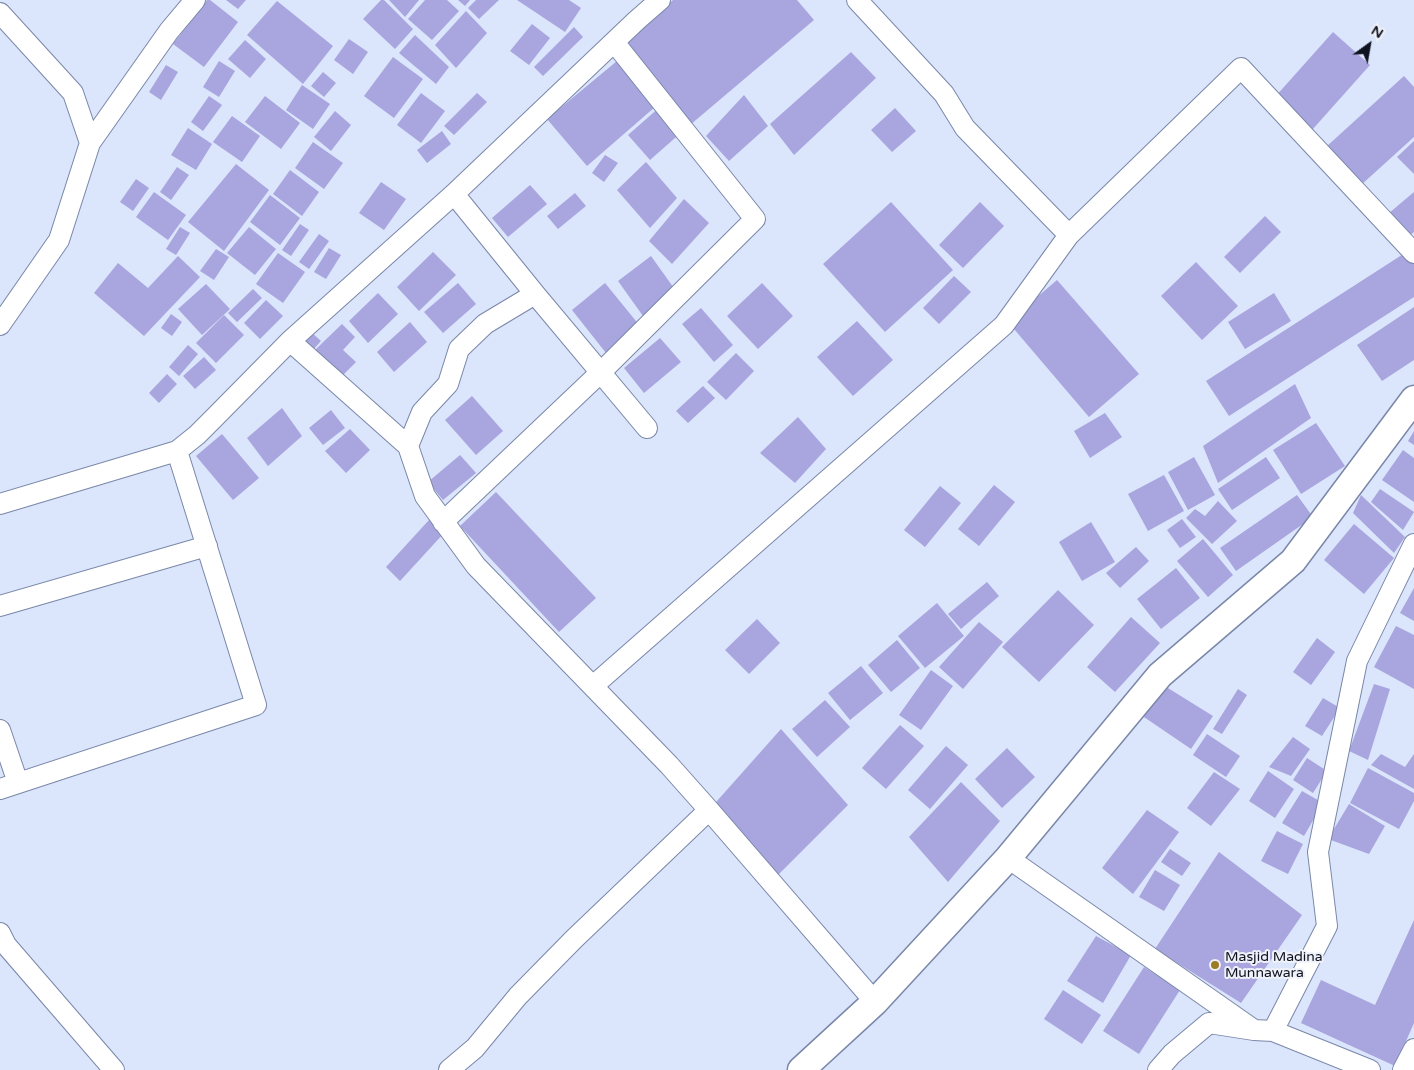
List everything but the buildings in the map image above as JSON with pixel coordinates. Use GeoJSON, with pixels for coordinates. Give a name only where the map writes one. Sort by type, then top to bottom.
{"type":"FeatureCollection","features":[{"type":"Feature","properties":{"kind":"street"},"geometry":{"type":"LineString","coordinates":[[0,325],[59,240],[90,143],[169,30],[195,0]]}},
{"type":"Feature","properties":{"kind":"street"},"geometry":{"type":"LineString","coordinates":[[0,504],[177,451],[197,435],[290,341],[454,194],[660,0]]}},
{"type":"Feature","properties":{"kind":"street"},"geometry":{"type":"LineString","coordinates":[[857,0],[944,94],[965,128],[1068,235]]}},
{"type":"Feature","properties":{"kind":"street"},"geometry":{"type":"LineString","coordinates":[[0,13],[73,93],[90,143]]}},
{"type":"Feature","properties":{"kind":"street"},"geometry":{"type":"LineString","coordinates":[[443,522],[601,372],[755,219],[614,42]]}},
{"type":"Feature","properties":{"kind":"street"},"geometry":{"type":"LineString","coordinates":[[592,686],[1004,325],[1068,235],[1241,68],[1414,253]]}},
{"type":"Feature","properties":{"kind":"street"},"geometry":{"type":"LineString","coordinates":[[454,194],[647,428]]}},
{"type":"Feature","properties":{"kind":"street"},"geometry":{"type":"LineString","coordinates":[[408,446],[422,412],[448,384],[459,349],[484,324],[535,294]]}},
{"type":"Feature","properties":{"kind":"street"},"geometry":{"type":"LineString","coordinates":[[290,341],[408,446],[425,496],[476,566],[669,765],[875,1002]]}},
{"type":"Feature","properties":{"kind":"street"},"geometry":{"type":"LineString","coordinates":[[801,1070],[875,1002],[1008,858],[1160,675],[1293,561],[1414,399]]}},
{"type":"Feature","properties":{"kind":"street"},"geometry":{"type":"LineString","coordinates":[[0,730],[9,786],[256,705],[177,451]]}},
{"type":"Feature","properties":{"kind":"street"},"geometry":{"type":"LineString","coordinates":[[1264,1031],[1327,926],[1318,852],[1357,660],[1414,544]]}},
{"type":"Feature","properties":{"kind":"street"},"geometry":{"type":"LineString","coordinates":[[0,606],[207,546]]}},
{"type":"Feature","properties":{"kind":"street"},"geometry":{"type":"LineString","coordinates":[[449,1070],[475,1048],[518,996],[574,940],[709,810]]}},
{"type":"Feature","properties":{"kind":"street"},"geometry":{"type":"LineString","coordinates":[[1008,858],[1264,1031]]}},
{"type":"Feature","properties":{"kind":"street"},"geometry":{"type":"LineString","coordinates":[[0,933],[6,945],[114,1070]]}},
{"type":"Feature","properties":{"kind":"street"},"geometry":{"type":"LineString","coordinates":[[1158,1070],[1172,1054],[1209,1023],[1264,1031],[1370,1070]]}},
{"type":"Feature","properties":{"kind":"street"},"geometry":{"type":"LineString","coordinates":[[1404,1070],[1414,1049]]}},
{"type":"Feature","properties":{"kind":"place","name":"Masjid Madina Munnawara"},"geometry":{"type":"Point","coordinates":[1215,965]}}]}
